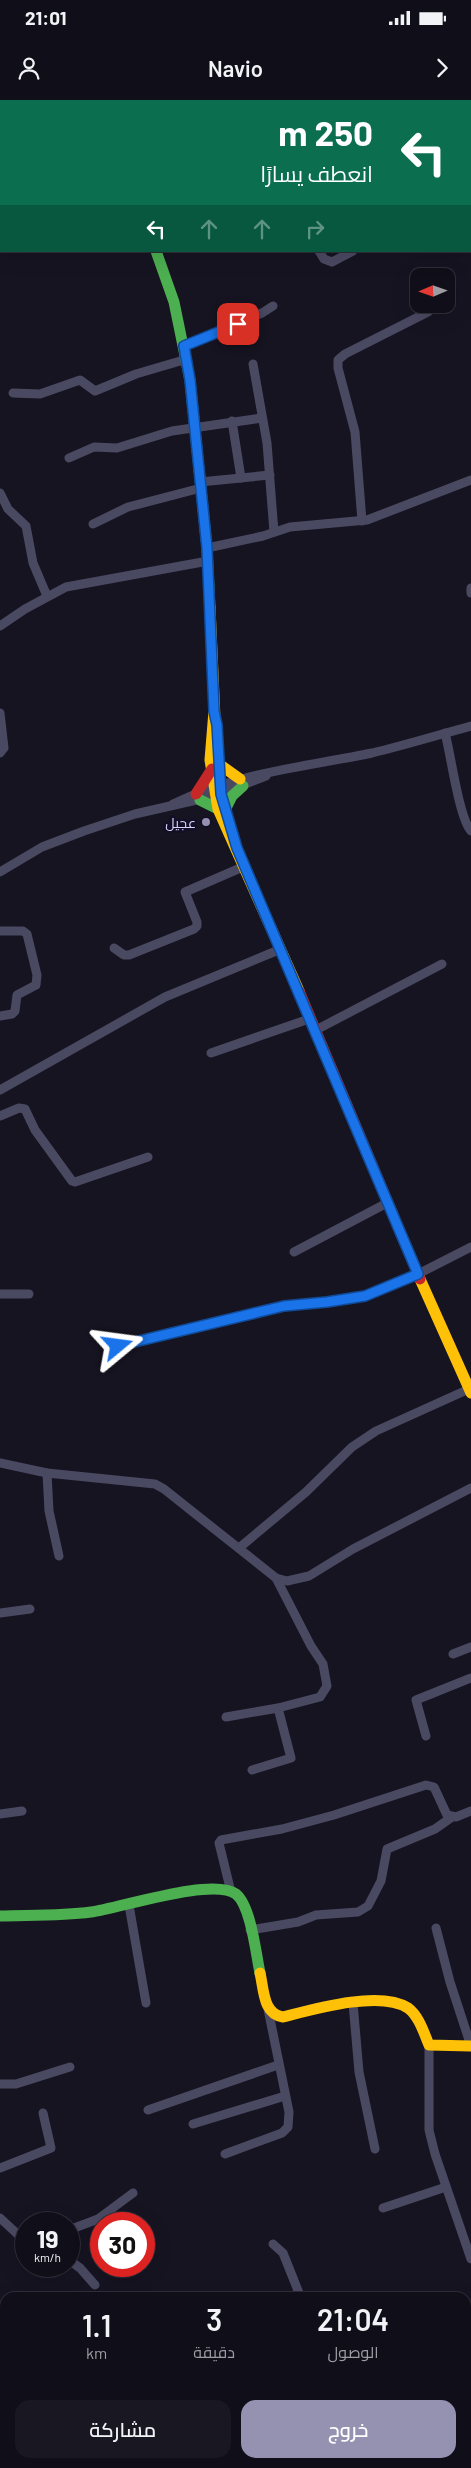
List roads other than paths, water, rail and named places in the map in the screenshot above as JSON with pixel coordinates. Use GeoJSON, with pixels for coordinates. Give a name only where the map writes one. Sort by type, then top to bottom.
{"type":"FeatureCollection","features":[{"type":"Feature","properties":{"kind":"main road"},"geometry":{"type":"LineString","coordinates":[[156,252],[174,302],[184,346],[195,428],[208,561],[214,711],[210,725],[217,791],[237,848],[314,1031],[470,1391]]}},
{"type":"Feature","properties":{"kind":"main road"},"geometry":{"type":"LineString","coordinates":[[215,766],[242,782],[222,809]]}},
{"type":"Feature","properties":{"kind":"main road"},"geometry":{"type":"LineString","coordinates":[[215,766],[198,797],[222,809]]}},
{"type":"Feature","properties":{"kind":"main road"},"geometry":{"type":"LineString","coordinates":[[0,1916],[83,1913],[129,1905],[167,1895],[218,1889],[231,1892],[242,1900],[268,2008],[277,2016],[283,2017],[322,2007],[353,2003],[402,2004],[410,2009],[429,2045],[471,2046]]}},
{"type":"Feature","properties":{"kind":"street"},"geometry":{"type":"LineString","coordinates":[[320,252],[324,259],[332,262],[351,252]]}},
{"type":"Feature","properties":{"kind":"street"},"geometry":{"type":"LineString","coordinates":[[184,346],[262,313],[273,306]]}},
{"type":"Feature","properties":{"kind":"street"},"geometry":{"type":"LineString","coordinates":[[362,521],[355,432],[338,368],[338,360],[345,354],[426,313]]}},
{"type":"Feature","properties":{"kind":"street"},"geometry":{"type":"LineString","coordinates":[[13,393],[40,394],[80,380],[95,391],[136,374],[187,360]]}},
{"type":"Feature","properties":{"kind":"street"},"geometry":{"type":"LineString","coordinates":[[253,364],[270,475],[274,532]]}},
{"type":"Feature","properties":{"kind":"street"},"geometry":{"type":"LineString","coordinates":[[69,458],[94,448],[117,448],[164,434],[232,421],[262,418]]}},
{"type":"Feature","properties":{"kind":"street"},"geometry":{"type":"LineString","coordinates":[[232,421],[240,478]]}},
{"type":"Feature","properties":{"kind":"street"},"geometry":{"type":"LineString","coordinates":[[93,524],[120,509],[200,485],[270,475]]}},
{"type":"Feature","properties":{"kind":"street"},"geometry":{"type":"LineString","coordinates":[[207,548],[314,524],[362,521],[471,480]]}},
{"type":"Feature","properties":{"kind":"street"},"geometry":{"type":"LineString","coordinates":[[0,493],[8,509],[26,526],[33,563],[47,596]]}},
{"type":"Feature","properties":{"kind":"street"},"geometry":{"type":"LineString","coordinates":[[0,626],[47,596],[66,587],[208,561]]}},
{"type":"Feature","properties":{"kind":"street"},"geometry":{"type":"LineString","coordinates":[[471,588],[471,593]]}},
{"type":"Feature","properties":{"kind":"street"},"geometry":{"type":"LineString","coordinates":[[0,713],[4,742],[4,748],[0,753]]}},
{"type":"Feature","properties":{"kind":"street"},"geometry":{"type":"LineString","coordinates":[[0,872],[42,847],[135,814],[198,797],[242,782],[264,778],[272,772],[372,753],[471,726]]}},
{"type":"Feature","properties":{"kind":"street"},"geometry":{"type":"LineString","coordinates":[[445,733],[463,816],[471,831]]}},
{"type":"Feature","properties":{"kind":"street"},"geometry":{"type":"LineString","coordinates":[[114,948],[124,955],[129,955],[194,929],[196,922],[185,892],[245,866]]}},
{"type":"Feature","properties":{"kind":"street"},"geometry":{"type":"LineString","coordinates":[[0,931],[23,931],[27,934],[37,975],[36,985],[17,995],[15,1011],[12,1014],[0,1016]]}},
{"type":"Feature","properties":{"kind":"street"},"geometry":{"type":"LineString","coordinates":[[0,1090],[165,997],[281,949]]}},
{"type":"Feature","properties":{"kind":"street"},"geometry":{"type":"LineString","coordinates":[[314,1031],[442,964]]}},
{"type":"Feature","properties":{"kind":"street"},"geometry":{"type":"LineString","coordinates":[[211,1053],[309,1019]]}},
{"type":"Feature","properties":{"kind":"street"},"geometry":{"type":"LineString","coordinates":[[0,1116],[19,1108],[26,1109],[39,1136],[72,1181],[75,1182],[148,1158]]}},
{"type":"Feature","properties":{"kind":"street"},"geometry":{"type":"LineString","coordinates":[[294,1252],[388,1203]]}},
{"type":"Feature","properties":{"kind":"street"},"geometry":{"type":"LineString","coordinates":[[118,1346],[284,1306],[365,1296],[418,1274],[471,1247]]}},
{"type":"Feature","properties":{"kind":"street"},"geometry":{"type":"LineString","coordinates":[[0,1294],[29,1294]]}},
{"type":"Feature","properties":{"kind":"street"},"geometry":{"type":"LineString","coordinates":[[239,1548],[306,1492],[352,1447],[376,1431],[470,1391]]}},
{"type":"Feature","properties":{"kind":"street"},"geometry":{"type":"LineString","coordinates":[[0,1464],[47,1473],[155,1484],[164,1489],[276,1578],[311,1646],[323,1664],[327,1686],[320,1697],[278,1708],[226,1717]]}},
{"type":"Feature","properties":{"kind":"street"},"geometry":{"type":"LineString","coordinates":[[47,1473],[49,1511],[59,1556]]}},
{"type":"Feature","properties":{"kind":"street"},"geometry":{"type":"LineString","coordinates":[[276,1578],[287,1581],[309,1576],[353,1548],[471,1488]]}},
{"type":"Feature","properties":{"kind":"street"},"geometry":{"type":"LineString","coordinates":[[0,1614],[30,1609]]}},
{"type":"Feature","properties":{"kind":"street"},"geometry":{"type":"LineString","coordinates":[[453,1654],[471,1647]]}},
{"type":"Feature","properties":{"kind":"street"},"geometry":{"type":"LineString","coordinates":[[426,1736],[416,1700],[471,1678]]}},
{"type":"Feature","properties":{"kind":"street"},"geometry":{"type":"LineString","coordinates":[[252,1770],[291,1758],[278,1708]]}},
{"type":"Feature","properties":{"kind":"street"},"geometry":{"type":"LineString","coordinates":[[231,1892],[219,1843],[221,1840],[282,1829],[334,1815],[426,1785],[434,1787],[448,1815],[452,1817]]}},
{"type":"Feature","properties":{"kind":"street"},"geometry":{"type":"LineString","coordinates":[[0,1814],[22,1811]]}},
{"type":"Feature","properties":{"kind":"street"},"geometry":{"type":"LineString","coordinates":[[250,1930],[298,1922],[316,1915],[343,1915],[358,1912],[368,1906],[381,1881],[386,1849],[435,1829],[452,1817],[471,1811]]}},
{"type":"Feature","properties":{"kind":"street"},"geometry":{"type":"LineString","coordinates":[[129,1905],[146,2003]]}},
{"type":"Feature","properties":{"kind":"street"},"geometry":{"type":"LineString","coordinates":[[436,1928],[450,1982],[471,2046]]}},
{"type":"Feature","properties":{"kind":"street"},"geometry":{"type":"LineString","coordinates":[[353,2003],[359,2072],[375,2149]]}},
{"type":"Feature","properties":{"kind":"street"},"geometry":{"type":"LineString","coordinates":[[225,2154],[286,2130],[289,2121],[268,2008]]}},
{"type":"Feature","properties":{"kind":"street"},"geometry":{"type":"LineString","coordinates":[[429,2045],[429,2130],[446,2187],[471,2257]]}},
{"type":"Feature","properties":{"kind":"street"},"geometry":{"type":"LineString","coordinates":[[148,2110],[278,2065]]}},
{"type":"Feature","properties":{"kind":"street"},"geometry":{"type":"LineString","coordinates":[[0,2084],[16,2084],[70,2067]]}},
{"type":"Feature","properties":{"kind":"street"},"geometry":{"type":"LineString","coordinates":[[193,2124],[285,2096]]}},
{"type":"Feature","properties":{"kind":"street"},"geometry":{"type":"LineString","coordinates":[[0,2168],[51,2148],[43,2113]]}},
{"type":"Feature","properties":{"kind":"street"},"geometry":{"type":"LineString","coordinates":[[383,2208],[446,2187]]}},
{"type":"Feature","properties":{"kind":"street"},"geometry":{"type":"LineString","coordinates":[[80,2226],[98,2219],[133,2193]]}},
{"type":"Feature","properties":{"kind":"street"},"geometry":{"type":"LineString","coordinates":[[0,2216],[15,2231]]}},
{"type":"Feature","properties":{"kind":"street"},"geometry":{"type":"LineString","coordinates":[[273,2244],[283,2254],[299,2292]]}},
{"type":"Feature","properties":{"kind":"street"},"geometry":{"type":"LineString","coordinates":[[80,2268],[95,2285]]}},
{"type":"Feature","properties":{"kind":"place","name":"عجيل"},"geometry":{"type":"Point","coordinates":[206,822]}}]}
